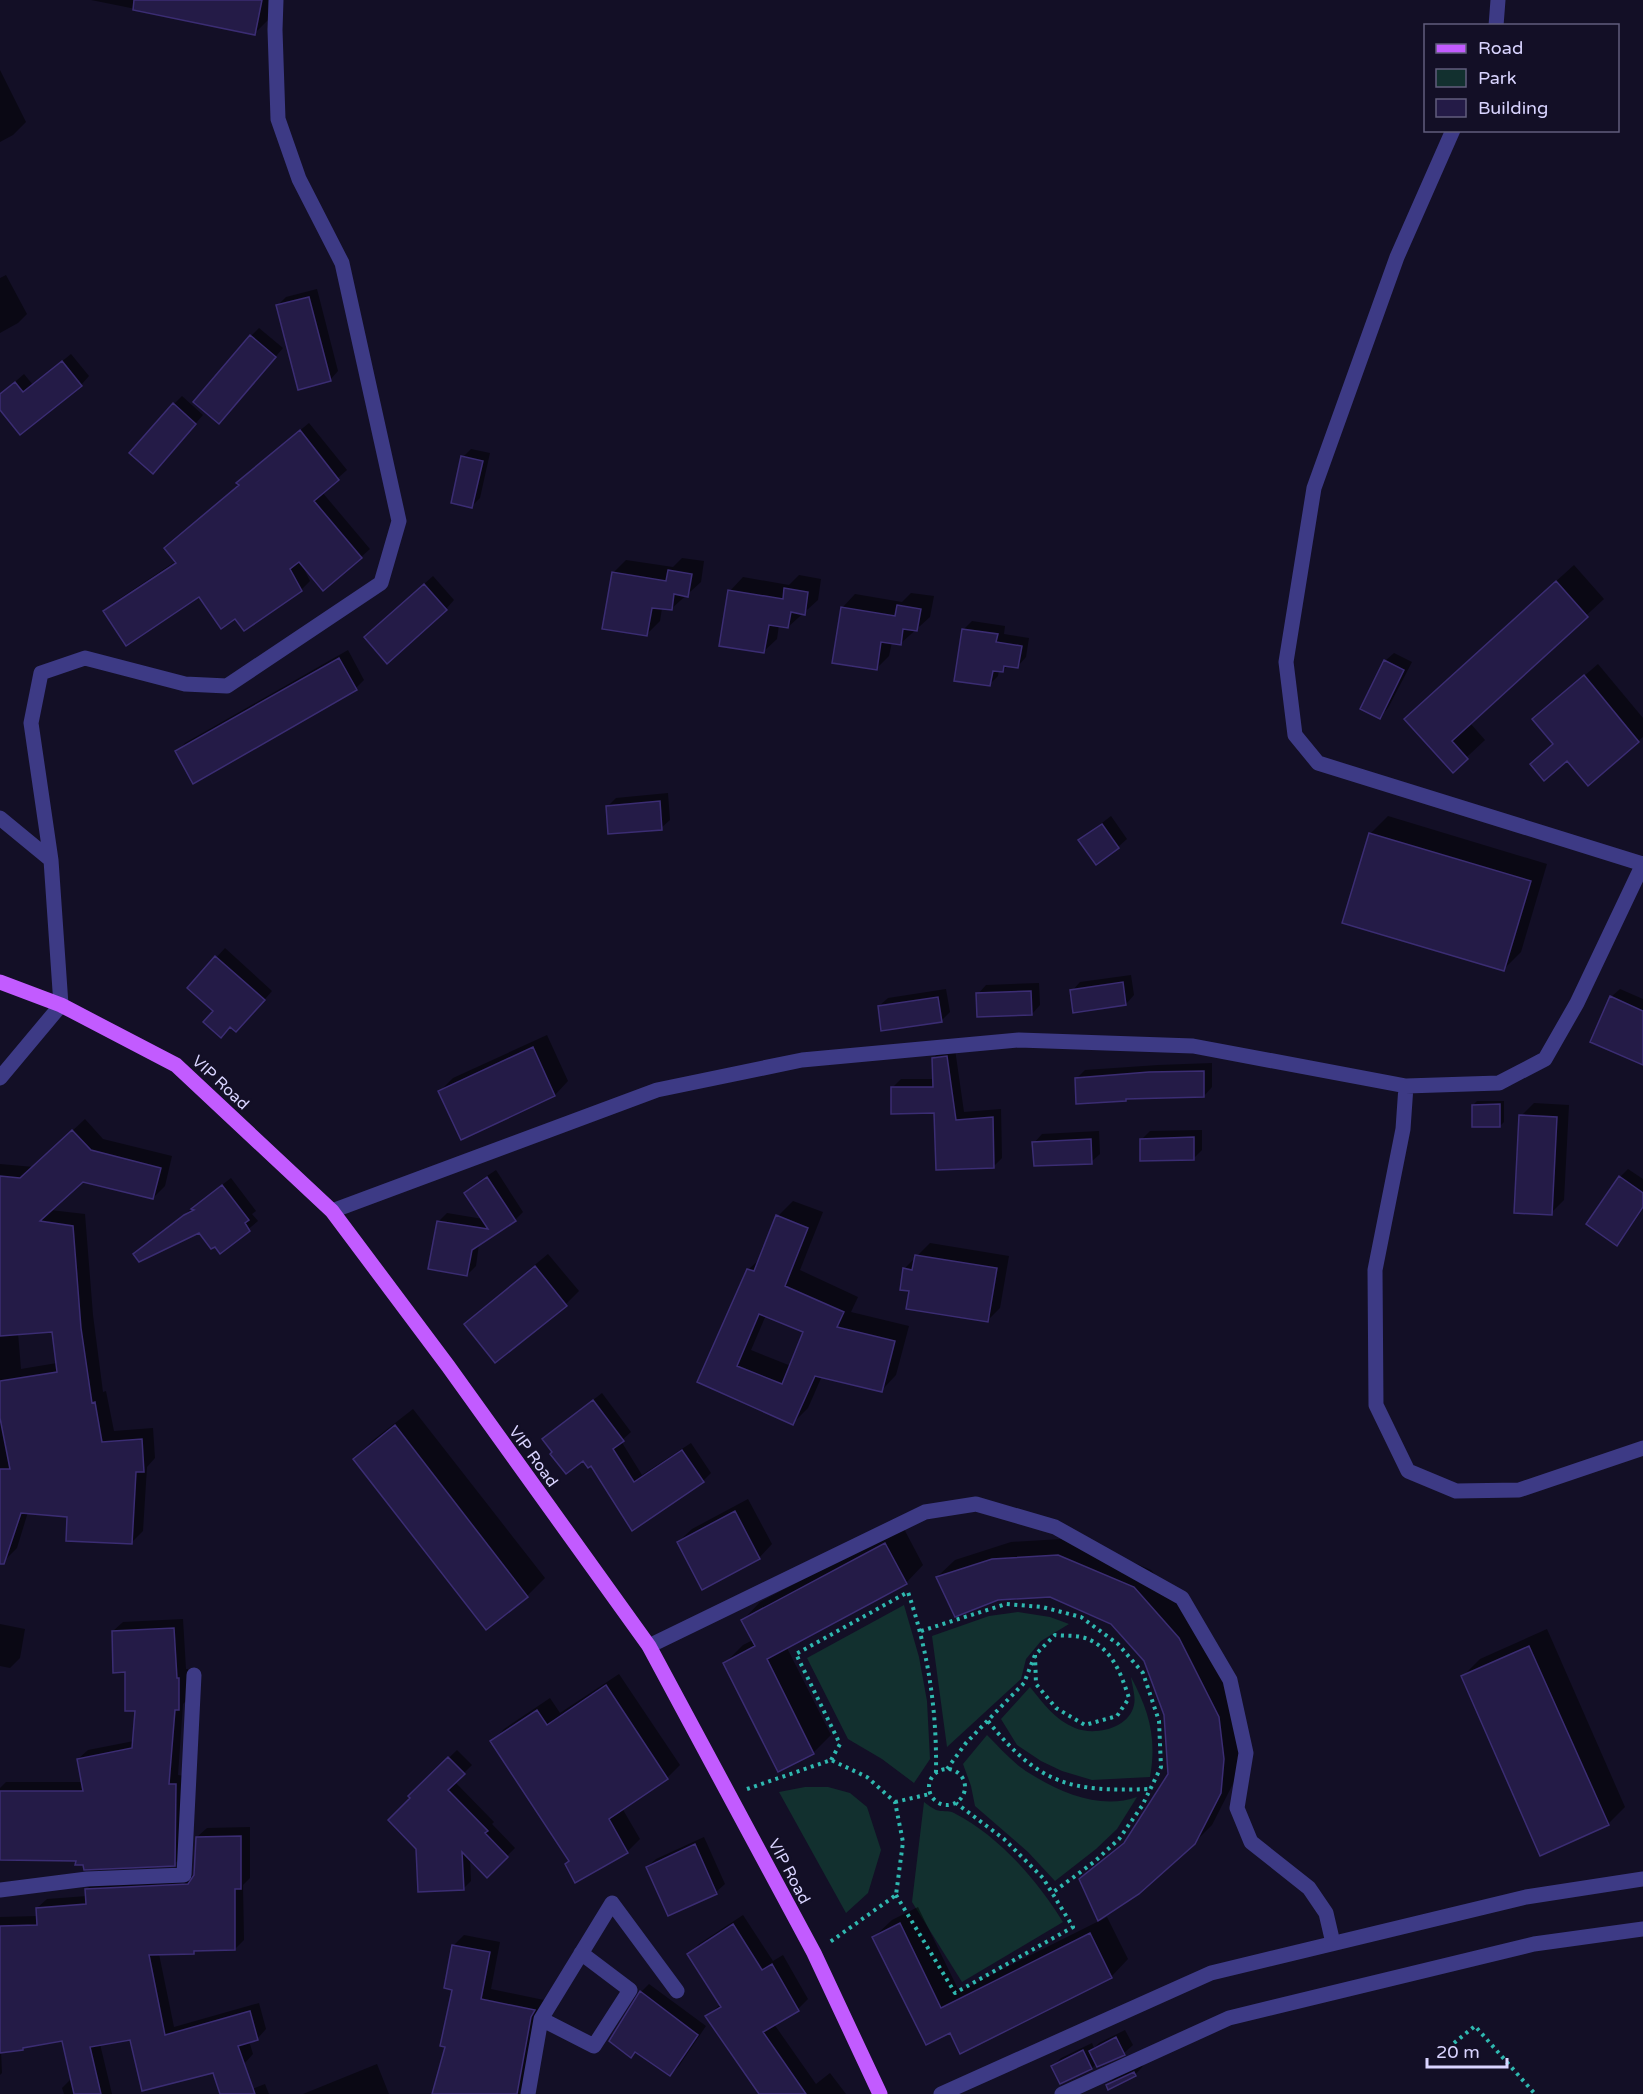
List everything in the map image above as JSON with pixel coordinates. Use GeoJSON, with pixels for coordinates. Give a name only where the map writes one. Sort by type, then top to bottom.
{"type":"FeatureCollection","features":[{"type":"Feature","properties":{"kind":"main road","name":"VIP Road"},"geometry":{"type":"LineString","coordinates":[[0,982],[60,1005],[176,1065],[332,1211],[448,1366],[649,1646],[814,1953],[880,2094]]}},
{"type":"Feature","properties":{"kind":"street"},"geometry":{"type":"LineString","coordinates":[[0,1078],[60,1005],[51,860],[31,723],[41,673],[85,658],[185,684],[227,686],[381,583],[399,520],[342,262],[299,179],[278,119],[276,0]]}},
{"type":"Feature","properties":{"kind":"street"},"geometry":{"type":"LineString","coordinates":[[1496,24],[1498,0]]}},
{"type":"Feature","properties":{"kind":"street"},"geometry":{"type":"LineString","coordinates":[[332,1211],[657,1090],[802,1060],[1019,1040],[1193,1046],[1406,1086],[1498,1083],[1545,1059],[1577,1003],[1643,864],[1318,763],[1294,735],[1286,662],[1314,488],[1397,257],[1452,132]]}},
{"type":"Feature","properties":{"kind":"street"},"geometry":{"type":"LineString","coordinates":[[0,818],[51,860]]}},
{"type":"Feature","properties":{"kind":"street"},"geometry":{"type":"LineString","coordinates":[[1406,1086],[1403,1129],[1375,1270],[1376,1405],[1408,1471],[1456,1491],[1518,1490],[1643,1448]]}},
{"type":"Feature","properties":{"kind":"street"},"geometry":{"type":"LineString","coordinates":[[649,1646],[925,1512],[976,1504],[1055,1527],[1182,1598],[1230,1680],[1246,1754],[1238,1808],[1251,1842],[1309,1888],[1326,1913],[1333,1943]]}},
{"type":"Feature","properties":{"kind":"street"},"geometry":{"type":"LineString","coordinates":[[0,1890],[87,1879],[184,1875],[194,1675]]}},
{"type":"Feature","properties":{"kind":"street"},"geometry":{"type":"LineString","coordinates":[[941,2094],[1211,1972],[1526,1897],[1643,1879]]}},
{"type":"Feature","properties":{"kind":"street"},"geometry":{"type":"LineString","coordinates":[[528,2094],[541,2019],[612,1904],[677,1991]]}},
{"type":"Feature","properties":{"kind":"street"},"geometry":{"type":"LineString","coordinates":[[1062,2094],[1229,2018],[1534,1944],[1643,1929]]}},
{"type":"Feature","properties":{"kind":"street"},"geometry":{"type":"LineString","coordinates":[[541,2019],[594,2046],[630,1990],[581,1953]]}},
{"type":"Feature","properties":{"kind":"path"},"geometry":{"type":"LineString","coordinates":[[730,1795],[831,1760],[840,1744],[796,1654],[908,1592],[921,1631],[931,1682],[936,1738],[936,1772],[929,1782],[930,1794],[938,1804],[944,1806],[956,1803],[964,1794],[964,1782],[958,1773],[947,1769],[936,1772]]}},
{"type":"Feature","properties":{"kind":"path"},"geometry":{"type":"LineString","coordinates":[[921,1631],[1006,1604],[1042,1607],[1081,1617],[1118,1644],[1143,1673],[1159,1721],[1161,1767],[1142,1806],[1119,1839],[1094,1862],[1052,1893]]}},
{"type":"Feature","properties":{"kind":"path"},"geometry":{"type":"LineString","coordinates":[[947,1769],[966,1743],[1024,1683],[1035,1655],[1055,1635],[1087,1638],[1107,1651],[1121,1671],[1129,1698],[1117,1716],[1085,1725],[1056,1708],[1036,1684],[1035,1655]]}},
{"type":"Feature","properties":{"kind":"path"},"geometry":{"type":"LineString","coordinates":[[988,1721],[1008,1746],[1032,1767],[1070,1785],[1107,1791],[1150,1789]]}},
{"type":"Feature","properties":{"kind":"path"},"geometry":{"type":"LineString","coordinates":[[831,1760],[867,1777],[895,1802],[903,1842],[896,1895],[955,1993],[1073,1927],[1043,1878],[1004,1839],[956,1803]]}},
{"type":"Feature","properties":{"kind":"path"},"geometry":{"type":"LineString","coordinates":[[895,1802],[930,1794]]}},
{"type":"Feature","properties":{"kind":"path"},"geometry":{"type":"LineString","coordinates":[[814,1953],[896,1895]]}},
{"type":"Feature","properties":{"kind":"path"},"geometry":{"type":"LineString","coordinates":[[1454,2043],[1475,2026],[1535,2094]]}},
{"type":"Feature","properties":{"kind":"green space"},"geometry":{"type":"Polygon","coordinates":[[[904,1605],[919,1657],[927,1701],[930,1759],[914,1783],[882,1759],[848,1739],[807,1658],[904,1605]]]}},
{"type":"Feature","properties":{"kind":"green space"},"geometry":{"type":"Polygon","coordinates":[[[1018,1612],[1050,1617],[1069,1624],[1041,1641],[1026,1659],[1021,1679],[947,1747],[932,1636],[989,1616],[1018,1612]]]}},
{"type":"Feature","properties":{"kind":"green space"},"geometry":{"type":"Polygon","coordinates":[[[1131,1677],[1143,1701],[1150,1725],[1153,1750],[1150,1777],[1092,1780],[1062,1771],[1041,1761],[1017,1745],[1001,1719],[1030,1687],[1050,1711],[1068,1725],[1083,1730],[1101,1731],[1118,1725],[1131,1713],[1135,1698],[1131,1677]]]}},
{"type":"Feature","properties":{"kind":"green space"},"geometry":{"type":"Polygon","coordinates":[[[987,1735],[1023,1769],[1068,1793],[1109,1802],[1137,1797],[1117,1829],[1096,1849],[1055,1881],[1028,1852],[975,1806],[963,1764],[987,1735]]]}},
{"type":"Feature","properties":{"kind":"green space"},"geometry":{"type":"Polygon","coordinates":[[[805,1787],[828,1787],[850,1793],[867,1807],[881,1850],[868,1893],[846,1913],[779,1792],[805,1787]]]}},
{"type":"Feature","properties":{"kind":"green space"},"geometry":{"type":"Polygon","coordinates":[[[924,1802],[936,1810],[954,1813],[986,1834],[1016,1860],[1063,1922],[962,1982],[912,1902],[924,1802]]]}},
{"type":"Feature","properties":{"kind":"building"},"geometry":{"type":"Polygon","coordinates":[[[134,0],[262,0],[255,35],[133,10],[134,0]]]}},
{"type":"Feature","properties":{"kind":"building"},"geometry":{"type":"Polygon","coordinates":[[[309,297],[331,381],[298,390],[276,305],[309,297]]]}},
{"type":"Feature","properties":{"kind":"building"},"geometry":{"type":"Polygon","coordinates":[[[250,335],[276,357],[219,424],[193,402],[250,335]]]}},
{"type":"Feature","properties":{"kind":"building"},"geometry":{"type":"Polygon","coordinates":[[[62,361],[82,386],[20,435],[0,410],[0,394],[15,382],[23,392],[62,361]]]}},
{"type":"Feature","properties":{"kind":"building"},"geometry":{"type":"Polygon","coordinates":[[[173,403],[196,424],[153,474],[129,453],[173,403]]]}},
{"type":"Feature","properties":{"kind":"building"},"geometry":{"type":"Polygon","coordinates":[[[300,430],[339,480],[314,501],[362,558],[323,591],[299,562],[290,569],[302,591],[244,631],[235,619],[221,629],[199,597],[126,646],[103,611],[176,563],[164,548],[239,485],[236,483],[300,430]]]}},
{"type":"Feature","properties":{"kind":"building"},"geometry":{"type":"Polygon","coordinates":[[[461,456],[483,461],[472,508],[451,503],[461,456]]]}},
{"type":"Feature","properties":{"kind":"building"},"geometry":{"type":"Polygon","coordinates":[[[668,570],[692,574],[688,597],[674,594],[672,610],[652,608],[647,636],[602,629],[612,572],[666,581],[668,570]]]}},
{"type":"Feature","properties":{"kind":"building"},"geometry":{"type":"Polygon","coordinates":[[[1556,581],[1588,617],[1452,741],[1468,759],[1453,773],[1404,719],[1556,581]]]}},
{"type":"Feature","properties":{"kind":"building"},"geometry":{"type":"Polygon","coordinates":[[[424,584],[447,610],[387,664],[364,637],[424,584]]]}},
{"type":"Feature","properties":{"kind":"building"},"geometry":{"type":"Polygon","coordinates":[[[784,588],[808,592],[805,615],[791,612],[788,628],[769,625],[764,653],[719,646],[728,590],[783,599],[784,588]]]}},
{"type":"Feature","properties":{"kind":"building"},"geometry":{"type":"Polygon","coordinates":[[[897,605],[921,609],[917,631],[903,629],[901,645],[881,642],[877,670],[832,663],[841,607],[895,616],[897,605]]]}},
{"type":"Feature","properties":{"kind":"building"},"geometry":{"type":"Polygon","coordinates":[[[962,629],[998,634],[996,642],[1022,646],[1018,668],[1004,666],[1003,672],[993,671],[990,686],[954,681],[962,629]]]}},
{"type":"Feature","properties":{"kind":"building"},"geometry":{"type":"Polygon","coordinates":[[[339,658],[357,690],[193,784],[175,751],[339,658]]]}},
{"type":"Feature","properties":{"kind":"building"},"geometry":{"type":"Polygon","coordinates":[[[1384,660],[1404,670],[1380,719],[1360,709],[1384,660]]]}},
{"type":"Feature","properties":{"kind":"building"},"geometry":{"type":"Polygon","coordinates":[[[1584,675],[1639,742],[1588,786],[1567,761],[1544,781],[1530,764],[1553,744],[1532,719],[1584,675]]]}},
{"type":"Feature","properties":{"kind":"building"},"geometry":{"type":"Polygon","coordinates":[[[660,801],[662,830],[608,834],[606,806],[660,801]]]}},
{"type":"Feature","properties":{"kind":"building"},"geometry":{"type":"Polygon","coordinates":[[[1102,824],[1119,848],[1096,865],[1078,840],[1102,824]]]}},
{"type":"Feature","properties":{"kind":"building"},"geometry":{"type":"Polygon","coordinates":[[[1369,833],[1531,881],[1504,971],[1342,923],[1369,833]]]}},
{"type":"Feature","properties":{"kind":"building"},"geometry":{"type":"Polygon","coordinates":[[[215,956],[265,1000],[236,1032],[230,1027],[221,1038],[203,1022],[213,1011],[187,988],[215,956]]]}},
{"type":"Feature","properties":{"kind":"building"},"geometry":{"type":"Polygon","coordinates":[[[1123,982],[1126,1005],[1073,1013],[1070,990],[1123,982]]]}},
{"type":"Feature","properties":{"kind":"building"},"geometry":{"type":"Polygon","coordinates":[[[1031,991],[1032,1015],[977,1017],[976,993],[1031,991]]]}},
{"type":"Feature","properties":{"kind":"building"},"geometry":{"type":"Polygon","coordinates":[[[1610,996],[1643,1011],[1643,1065],[1590,1042],[1610,996]]]}},
{"type":"Feature","properties":{"kind":"building"},"geometry":{"type":"Polygon","coordinates":[[[938,997],[942,1022],[881,1031],[878,1006],[938,997]]]}},
{"type":"Feature","properties":{"kind":"building"},"geometry":{"type":"Polygon","coordinates":[[[533,1047],[555,1096],[461,1140],[438,1091],[533,1047]]]}},
{"type":"Feature","properties":{"kind":"building"},"geometry":{"type":"Polygon","coordinates":[[[947,1056],[956,1120],[993,1117],[994,1168],[936,1170],[934,1113],[891,1114],[891,1087],[933,1087],[932,1058],[947,1056]]]}},
{"type":"Feature","properties":{"kind":"building"},"geometry":{"type":"Polygon","coordinates":[[[1204,1071],[1204,1097],[1126,1099],[1126,1101],[1076,1104],[1075,1078],[1149,1072],[1204,1071]]]}},
{"type":"Feature","properties":{"kind":"building"},"geometry":{"type":"Polygon","coordinates":[[[1500,1104],[1500,1127],[1472,1127],[1472,1105],[1500,1104]]]}},
{"type":"Feature","properties":{"kind":"building"},"geometry":{"type":"Polygon","coordinates":[[[1519,1115],[1557,1117],[1552,1215],[1514,1213],[1519,1115]]]}},
{"type":"Feature","properties":{"kind":"building"},"geometry":{"type":"Polygon","coordinates":[[[72,1130],[91,1150],[161,1168],[153,1199],[83,1182],[40,1221],[73,1226],[81,1328],[92,1403],[95,1402],[102,1442],[142,1439],[144,1472],[136,1472],[132,1544],[66,1541],[67,1517],[21,1513],[4,1564],[0,1564],[0,1469],[10,1469],[0,1418],[0,1381],[57,1372],[52,1332],[0,1336],[0,1176],[20,1178],[72,1130]]]}},
{"type":"Feature","properties":{"kind":"building"},"geometry":{"type":"Polygon","coordinates":[[[1194,1137],[1194,1160],[1140,1161],[1140,1139],[1194,1137]]]}},
{"type":"Feature","properties":{"kind":"building"},"geometry":{"type":"Polygon","coordinates":[[[1091,1139],[1092,1164],[1034,1166],[1032,1142],[1091,1139]]]}},
{"type":"Feature","properties":{"kind":"building"},"geometry":{"type":"Polygon","coordinates":[[[1619,1176],[1643,1193],[1643,1207],[1617,1246],[1586,1224],[1619,1176]]]}},
{"type":"Feature","properties":{"kind":"building"},"geometry":{"type":"Polygon","coordinates":[[[487,1177],[516,1221],[472,1250],[467,1276],[428,1269],[437,1221],[488,1229],[464,1193],[487,1177]]]}},
{"type":"Feature","properties":{"kind":"building"},"geometry":{"type":"Polygon","coordinates":[[[222,1185],[249,1220],[245,1223],[250,1231],[220,1254],[215,1247],[211,1249],[199,1233],[139,1262],[133,1254],[194,1210],[191,1209],[222,1185]]]}},
{"type":"Feature","properties":{"kind":"building"},"geometry":{"type":"Polygon","coordinates":[[[776,1215],[808,1228],[785,1286],[844,1312],[837,1327],[895,1341],[882,1392],[815,1376],[793,1425],[697,1382],[747,1269],[754,1271],[776,1215]],[[759,1314],[737,1366],[782,1384],[803,1332],[759,1314]]]}},
{"type":"Feature","properties":{"kind":"building"},"geometry":{"type":"Polygon","coordinates":[[[915,1255],[997,1268],[988,1322],[906,1309],[909,1291],[900,1290],[903,1268],[912,1270],[915,1255]]]}},
{"type":"Feature","properties":{"kind":"building"},"geometry":{"type":"Polygon","coordinates":[[[535,1266],[567,1306],[495,1363],[464,1324],[535,1266]]]}},
{"type":"Feature","properties":{"kind":"building"},"geometry":{"type":"Polygon","coordinates":[[[593,1400],[624,1441],[613,1449],[634,1482],[682,1450],[704,1482],[632,1531],[591,1466],[588,1468],[583,1461],[566,1474],[550,1454],[552,1452],[542,1439],[593,1400]]]}},
{"type":"Feature","properties":{"kind":"building"},"geometry":{"type":"Polygon","coordinates":[[[395,1425],[528,1597],[486,1630],[353,1459],[395,1425]]]}},
{"type":"Feature","properties":{"kind":"building"},"geometry":{"type":"Polygon","coordinates":[[[735,1511],[760,1559],[702,1590],[677,1542],[735,1511]]]}},
{"type":"Feature","properties":{"kind":"building"},"geometry":{"type":"Polygon","coordinates":[[[885,1543],[907,1584],[767,1659],[814,1754],[778,1772],[723,1663],[755,1646],[741,1620],[885,1543]]]}},
{"type":"Feature","properties":{"kind":"building"},"geometry":{"type":"Polygon","coordinates":[[[1058,1555],[1134,1587],[1179,1638],[1219,1717],[1224,1759],[1221,1793],[1195,1844],[1139,1894],[1098,1921],[1079,1879],[1124,1843],[1168,1774],[1164,1715],[1144,1661],[1111,1624],[1050,1597],[998,1600],[955,1617],[936,1577],[992,1559],[1058,1555]]]}},
{"type":"Feature","properties":{"kind":"building"},"geometry":{"type":"Polygon","coordinates":[[[174,1628],[177,1678],[179,1678],[179,1710],[175,1710],[169,1784],[176,1784],[175,1866],[84,1870],[83,1865],[75,1865],[76,1861],[0,1860],[0,1791],[83,1791],[77,1759],[132,1748],[135,1711],[125,1711],[125,1672],[113,1673],[112,1631],[174,1628]]]}},
{"type":"Feature","properties":{"kind":"building"},"geometry":{"type":"Polygon","coordinates":[[[1529,1646],[1609,1825],[1540,1856],[1461,1676],[1529,1646]]]}},
{"type":"Feature","properties":{"kind":"building"},"geometry":{"type":"Polygon","coordinates":[[[606,1685],[668,1779],[609,1819],[628,1853],[575,1883],[565,1864],[569,1861],[490,1741],[537,1710],[547,1725],[606,1685]]]}},
{"type":"Feature","properties":{"kind":"building"},"geometry":{"type":"Polygon","coordinates":[[[448,1757],[465,1774],[448,1790],[488,1831],[485,1833],[508,1857],[487,1878],[462,1852],[464,1890],[418,1892],[416,1849],[388,1820],[410,1798],[408,1796],[448,1757]]]}},
{"type":"Feature","properties":{"kind":"building"},"geometry":{"type":"Polygon","coordinates":[[[241,1836],[241,1889],[235,1889],[235,1950],[149,1955],[165,2035],[250,2011],[258,2040],[238,2046],[255,2094],[220,2094],[213,2073],[142,2091],[130,2040],[90,2047],[101,2094],[74,2094],[62,2041],[0,2053],[0,1926],[37,1925],[36,1908],[86,1904],[85,1889],[188,1884],[194,1875],[196,1837],[241,1836]]]}},
{"type":"Feature","properties":{"kind":"building"},"geometry":{"type":"Polygon","coordinates":[[[695,1844],[717,1894],[668,1916],[646,1867],[695,1844]]]}},
{"type":"Feature","properties":{"kind":"building"},"geometry":{"type":"Polygon","coordinates":[[[900,1923],[941,2008],[1090,1933],[1112,1978],[960,2054],[950,2033],[926,2045],[872,1937],[900,1923]]]}},
{"type":"Feature","properties":{"kind":"building"},"geometry":{"type":"Polygon","coordinates":[[[733,1924],[762,1970],[772,1964],[799,2011],[763,2032],[806,2094],[759,2094],[705,2016],[721,2007],[687,1954],[733,1924]]]}},
{"type":"Feature","properties":{"kind":"building"},"geometry":{"type":"Polygon","coordinates":[[[452,1945],[490,1952],[481,1999],[535,2010],[531,2017],[517,2094],[432,2094],[445,2047],[440,2046],[452,1990],[444,1988],[452,1945]]]}},
{"type":"Feature","properties":{"kind":"building"},"geometry":{"type":"Polygon","coordinates":[[[640,1991],[698,2035],[670,2076],[635,2052],[631,2058],[609,2041],[640,1991]]]}},
{"type":"Feature","properties":{"kind":"building"},"geometry":{"type":"Polygon","coordinates":[[[1116,2037],[1125,2055],[1097,2067],[1089,2051],[1116,2037]]]}},
{"type":"Feature","properties":{"kind":"building"},"geometry":{"type":"Polygon","coordinates":[[[1083,2050],[1092,2069],[1060,2084],[1051,2066],[1083,2050]]]}},
{"type":"Feature","properties":{"kind":"building"},"geometry":{"type":"Polygon","coordinates":[[[1134,2072],[1136,2076],[1108,2090],[1106,2085],[1134,2072]]]}}]}
